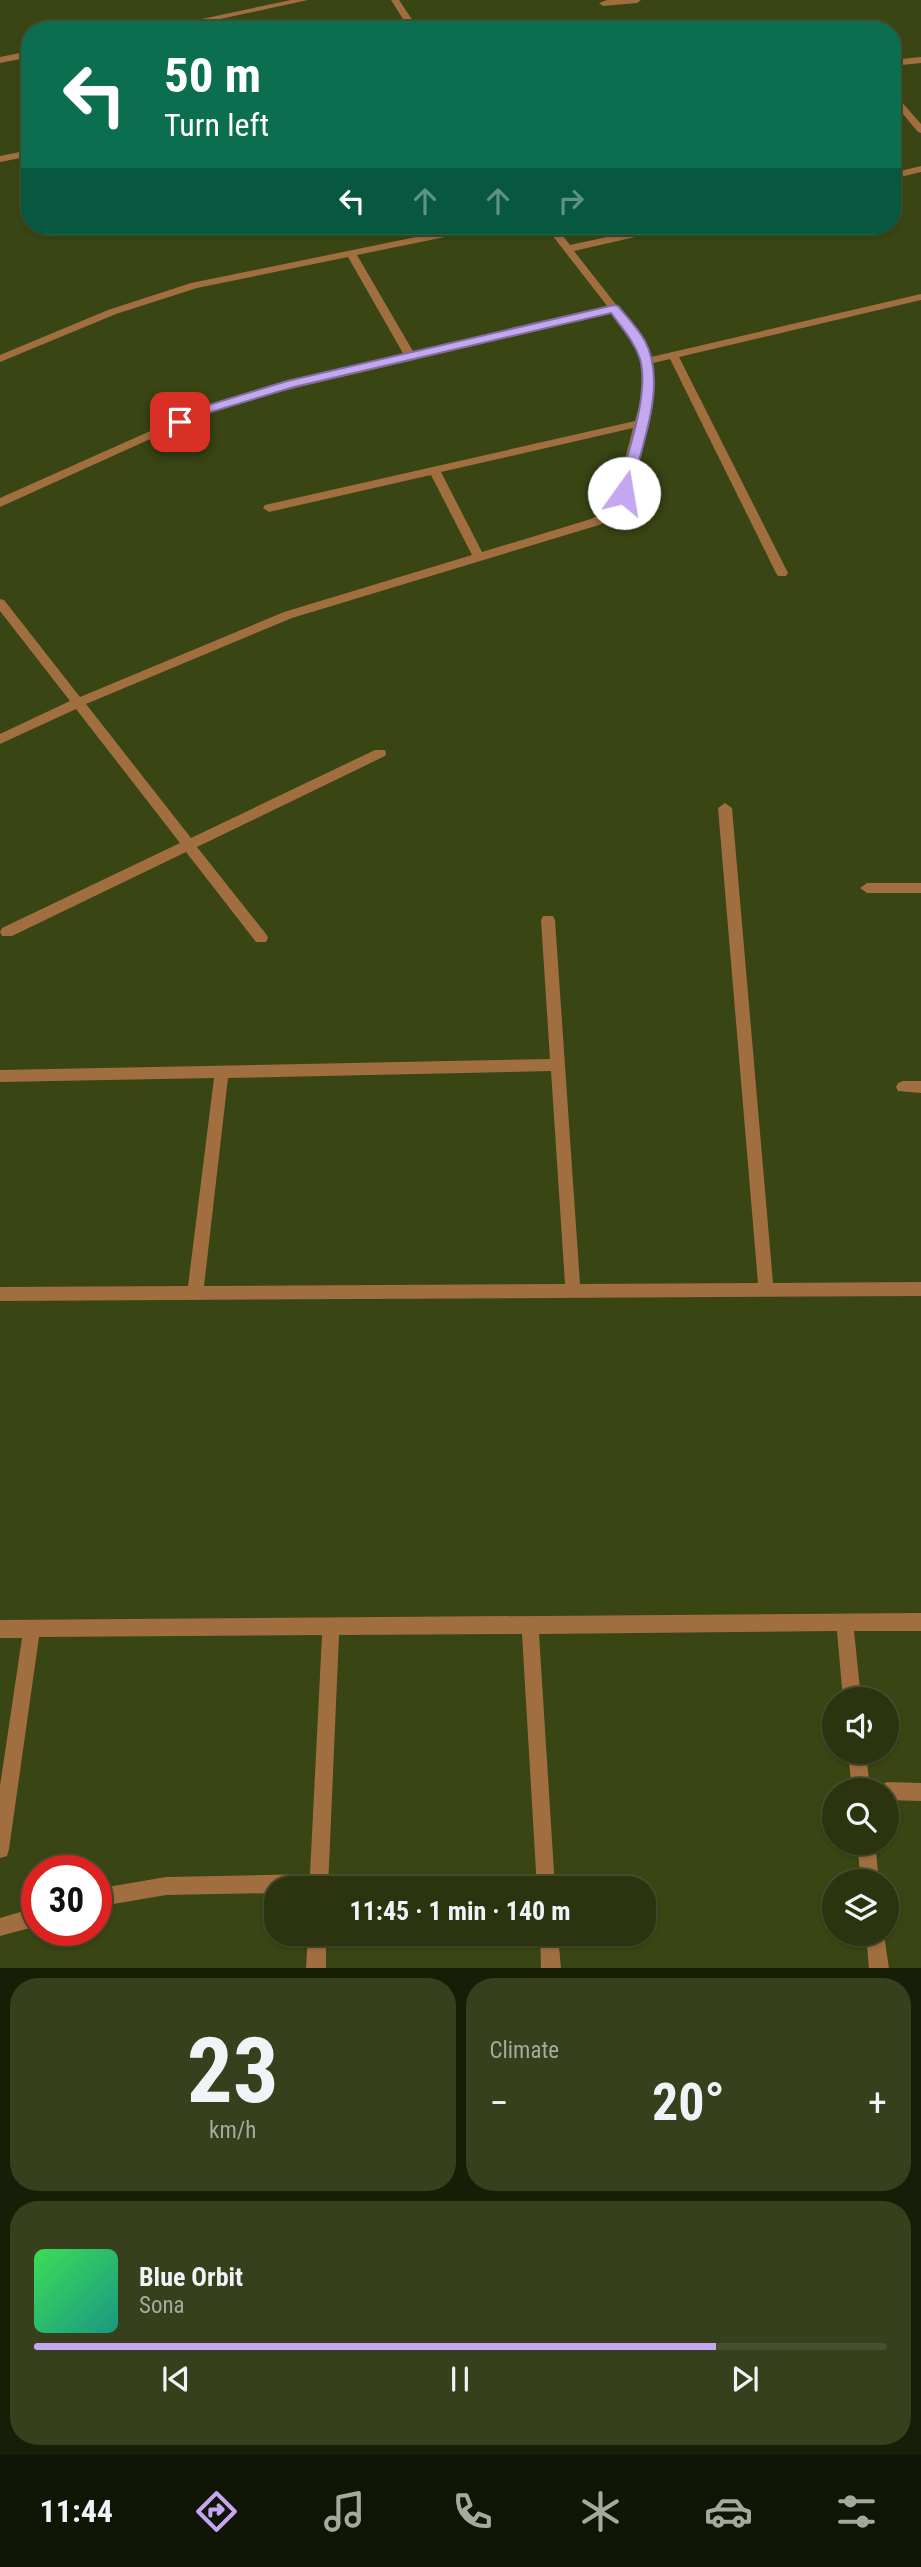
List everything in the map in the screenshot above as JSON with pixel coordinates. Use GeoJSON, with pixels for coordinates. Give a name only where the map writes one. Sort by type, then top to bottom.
{"type":"FeatureCollection","features":[{"type":"Feature","properties":{"kind":"street"},"geometry":{"type":"LineString","coordinates":[[199,21],[304,0]]}},
{"type":"Feature","properties":{"kind":"street"},"geometry":{"type":"LineString","coordinates":[[395,0],[409,21]]}},
{"type":"Feature","properties":{"kind":"street"},"geometry":{"type":"LineString","coordinates":[[603,3],[637,0]]}},
{"type":"Feature","properties":{"kind":"street"},"geometry":{"type":"LineString","coordinates":[[0,60],[21,56]]}},
{"type":"Feature","properties":{"kind":"street"},"geometry":{"type":"LineString","coordinates":[[901,62],[921,60]]}},
{"type":"Feature","properties":{"kind":"street"},"geometry":{"type":"LineString","coordinates":[[901,105],[921,130]]}},
{"type":"Feature","properties":{"kind":"street"},"geometry":{"type":"LineString","coordinates":[[0,159],[21,155]]}},
{"type":"Feature","properties":{"kind":"street"},"geometry":{"type":"LineString","coordinates":[[901,174],[921,169]]}},
{"type":"Feature","properties":{"kind":"street"},"geometry":{"type":"LineString","coordinates":[[0,359],[142,301],[221,279],[438,235]]}},
{"type":"Feature","properties":{"kind":"street"},"geometry":{"type":"LineString","coordinates":[[0,739],[77,703],[288,615],[596,522],[617,511],[650,384],[647,361],[639,341],[557,235]]}},
{"type":"Feature","properties":{"kind":"street"},"geometry":{"type":"LineString","coordinates":[[568,249],[630,235]]}},
{"type":"Feature","properties":{"kind":"street"},"geometry":{"type":"LineString","coordinates":[[350,252],[410,356]]}},
{"type":"Feature","properties":{"kind":"street"},"geometry":{"type":"LineString","coordinates":[[647,361],[921,297]]}},
{"type":"Feature","properties":{"kind":"street"},"geometry":{"type":"LineString","coordinates":[[0,503],[206,410],[292,383],[614,309]]}},
{"type":"Feature","properties":{"kind":"street"},"geometry":{"type":"LineString","coordinates":[[673,355],[782,573]]}},
{"type":"Feature","properties":{"kind":"street"},"geometry":{"type":"LineString","coordinates":[[269,508],[641,423]]}},
{"type":"Feature","properties":{"kind":"street"},"geometry":{"type":"LineString","coordinates":[[434,470],[479,557]]}},
{"type":"Feature","properties":{"kind":"street"},"geometry":{"type":"LineString","coordinates":[[0,603],[261,938]]}},
{"type":"Feature","properties":{"kind":"street"},"geometry":{"type":"LineString","coordinates":[[7,932],[380,753]]}},
{"type":"Feature","properties":{"kind":"street"},"geometry":{"type":"LineString","coordinates":[[725,808],[766,1290]]}},
{"type":"Feature","properties":{"kind":"street"},"geometry":{"type":"LineString","coordinates":[[867,888],[921,888]]}},
{"type":"Feature","properties":{"kind":"street"},"geometry":{"type":"LineString","coordinates":[[548,919],[573,1291]]}},
{"type":"Feature","properties":{"kind":"street"},"geometry":{"type":"LineString","coordinates":[[0,1076],[558,1065]]}},
{"type":"Feature","properties":{"kind":"street"},"geometry":{"type":"LineString","coordinates":[[195,1293],[222,1071]]}},
{"type":"Feature","properties":{"kind":"street"},"geometry":{"type":"LineString","coordinates":[[903,1087],[921,1087]]}},
{"type":"Feature","properties":{"kind":"street"},"geometry":{"type":"LineString","coordinates":[[0,1294],[921,1289]]}},
{"type":"Feature","properties":{"kind":"street"},"geometry":{"type":"LineString","coordinates":[[0,1629],[921,1622]]}},
{"type":"Feature","properties":{"kind":"street"},"geometry":{"type":"LineString","coordinates":[[845,1623],[851,1687]]}},
{"type":"Feature","properties":{"kind":"street"},"geometry":{"type":"LineString","coordinates":[[530,1625],[546,1876]]}},
{"type":"Feature","properties":{"kind":"street"},"geometry":{"type":"LineString","coordinates":[[319,1876],[331,1626]]}},
{"type":"Feature","properties":{"kind":"street"},"geometry":{"type":"LineString","coordinates":[[0,1849],[32,1629]]}},
{"type":"Feature","properties":{"kind":"street"},"geometry":{"type":"LineString","coordinates":[[899,1791],[921,1792]]}},
{"type":"Feature","properties":{"kind":"street"},"geometry":{"type":"LineString","coordinates":[[112,1895],[166,1886],[264,1886]]}},
{"type":"Feature","properties":{"kind":"street"},"geometry":{"type":"LineString","coordinates":[[0,1927],[21,1921]]}},
{"type":"Feature","properties":{"kind":"street"},"geometry":{"type":"LineString","coordinates":[[316,1968],[317,1946]]}},
{"type":"Feature","properties":{"kind":"street"},"geometry":{"type":"LineString","coordinates":[[550,1946],[551,1968]]}},
{"type":"Feature","properties":{"kind":"street"},"geometry":{"type":"LineString","coordinates":[[876,1946],[879,1968]]}},
{"type":"Feature","properties":{"kind":"route"},"geometry":{"type":"LineString","coordinates":[[180,422],[242,397],[292,383],[614,309],[639,341],[647,361],[650,384],[624,493]]}}]}
